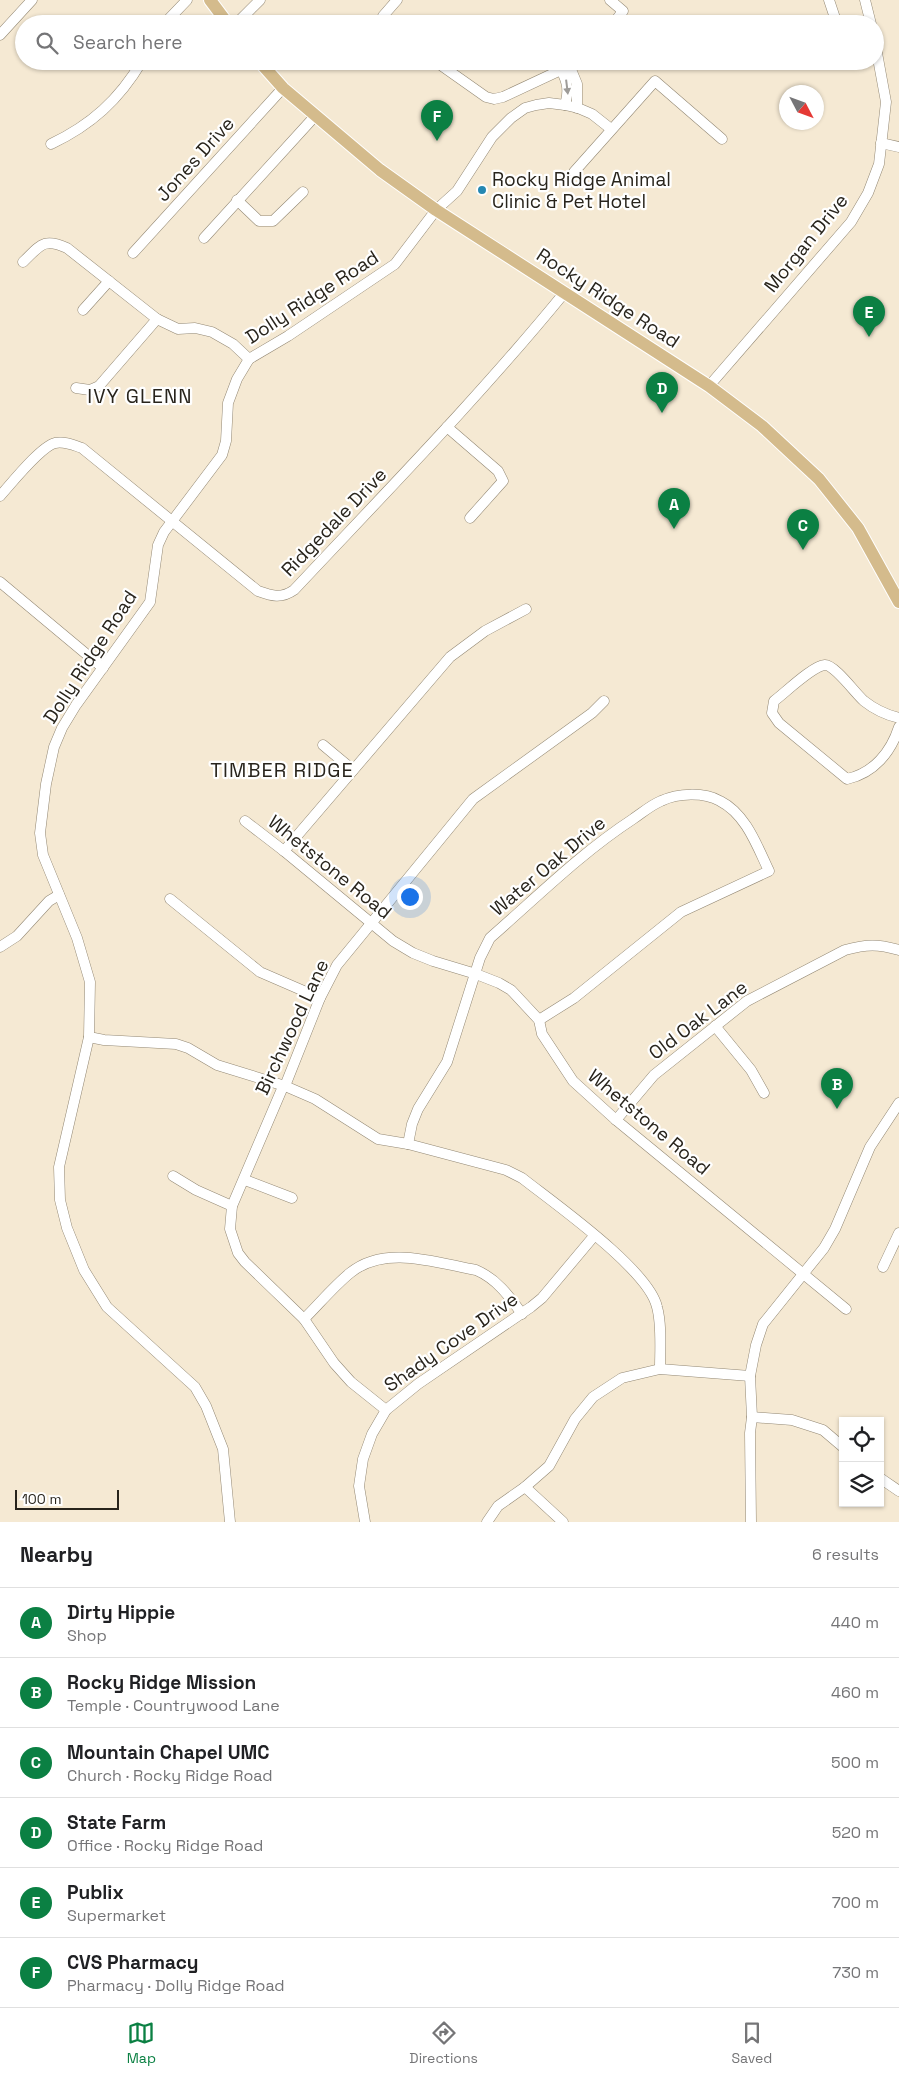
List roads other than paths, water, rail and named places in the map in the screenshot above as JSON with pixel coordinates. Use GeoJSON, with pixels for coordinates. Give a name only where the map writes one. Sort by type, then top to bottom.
{"type":"FeatureCollection","features":[{"type":"Feature","properties":{"kind":"main road"},"geometry":{"type":"LineString","coordinates":[[210,0],[221,15]]}},
{"type":"Feature","properties":{"kind":"main road","name":"Rocky Ridge Road"},"geometry":{"type":"LineString","coordinates":[[267,70],[283,88],[380,170],[436,210],[708,386],[762,426],[819,479],[858,528],[899,602]]}},
{"type":"Feature","properties":{"kind":"street"},"geometry":{"type":"LineString","coordinates":[[18,15],[32,0]]}},
{"type":"Feature","properties":{"kind":"street"},"geometry":{"type":"LineString","coordinates":[[173,15],[187,0]]}},
{"type":"Feature","properties":{"kind":"street"},"geometry":{"type":"LineString","coordinates":[[245,15],[260,0]]}},
{"type":"Feature","properties":{"kind":"street"},"geometry":{"type":"LineString","coordinates":[[384,15],[397,0]]}},
{"type":"Feature","properties":{"kind":"street"},"geometry":{"type":"LineString","coordinates":[[610,0],[623,11],[620,15]]}},
{"type":"Feature","properties":{"kind":"street"},"geometry":{"type":"LineString","coordinates":[[865,0],[869,15]]}},
{"type":"Feature","properties":{"kind":"street"},"geometry":{"type":"LineString","coordinates":[[831,1],[835,15]]}},
{"type":"Feature","properties":{"kind":"street"},"geometry":{"type":"LineString","coordinates":[[0,35],[15,19]]}},
{"type":"Feature","properties":{"kind":"street"},"geometry":{"type":"LineString","coordinates":[[51,144],[72,134],[109,106],[131,81],[137,70]]}},
{"type":"Feature","properties":{"kind":"street"},"geometry":{"type":"LineString","coordinates":[[448,70],[486,97],[494,99],[503,97],[561,70]]}},
{"type":"Feature","properties":{"kind":"street"},"geometry":{"type":"LineString","coordinates":[[565,105],[568,93],[567,80],[569,70]]}},
{"type":"Feature","properties":{"kind":"street"},"geometry":{"type":"LineString","coordinates":[[572,70],[577,84],[577,108]]}},
{"type":"Feature","properties":{"kind":"street","name":"Morgan Drive"},"geometry":{"type":"LineString","coordinates":[[708,386],[851,222],[868,193],[879,164],[882,143],[886,102],[880,70]]}},
{"type":"Feature","properties":{"kind":"street"},"geometry":{"type":"LineString","coordinates":[[574,172],[655,81],[722,139]]}},
{"type":"Feature","properties":{"kind":"street","name":"Jones Drive"},"geometry":{"type":"LineString","coordinates":[[133,253],[283,88]]}},
{"type":"Feature","properties":{"kind":"street","name":"Dolly Ridge Road"},"geometry":{"type":"LineString","coordinates":[[230,1522],[223,1449],[206,1406],[195,1387],[107,1307],[84,1270],[67,1228],[60,1200],[59,1168],[89,1037],[90,982],[77,938],[43,855],[40,834],[46,784],[54,747],[62,728],[76,704],[150,602],[158,545],[164,532],[222,455],[226,441],[228,403],[237,379],[249,359],[288,336],[395,264],[436,210],[456,190],[492,137],[511,118],[525,108],[549,104],[577,108],[592,114],[611,130]]}},
{"type":"Feature","properties":{"kind":"street"},"geometry":{"type":"LineString","coordinates":[[204,238],[316,115]]}},
{"type":"Feature","properties":{"kind":"street"},"geometry":{"type":"LineString","coordinates":[[882,143],[899,147]]}},
{"type":"Feature","properties":{"kind":"street"},"geometry":{"type":"LineString","coordinates":[[237,200],[259,221],[273,221],[303,192]]}},
{"type":"Feature","properties":{"kind":"street"},"geometry":{"type":"LineString","coordinates":[[23,262],[44,242],[54,242],[67,248],[157,319],[178,328],[196,328],[212,332],[233,344],[249,359]]}},
{"type":"Feature","properties":{"kind":"street"},"geometry":{"type":"LineString","coordinates":[[82,310],[109,281]]}},
{"type":"Feature","properties":{"kind":"street","name":"Ridgedale Drive"},"geometry":{"type":"LineString","coordinates":[[0,496],[44,449],[54,443],[68,443],[82,448],[258,591],[275,597],[286,596],[300,584],[447,428],[526,340],[564,292]]}},
{"type":"Feature","properties":{"kind":"street"},"geometry":{"type":"LineString","coordinates":[[76,388],[90,390],[99,386],[157,319]]}},
{"type":"Feature","properties":{"kind":"street"},"geometry":{"type":"LineString","coordinates":[[447,428],[498,471],[503,482],[470,518]]}},
{"type":"Feature","properties":{"kind":"street"},"geometry":{"type":"LineString","coordinates":[[0,582],[103,668]]}},
{"type":"Feature","properties":{"kind":"street"},"geometry":{"type":"LineString","coordinates":[[284,851],[450,658],[485,631],[526,608]]}},
{"type":"Feature","properties":{"kind":"street"},"geometry":{"type":"LineString","coordinates":[[899,718],[889,716],[866,702],[847,685],[835,669],[825,665],[815,669],[774,701],[772,713],[778,723],[847,779],[859,776],[879,762],[894,741],[899,727]]}},
{"type":"Feature","properties":{"kind":"street","name":"Birchwood Lane"},"geometry":{"type":"LineString","coordinates":[[386,1410],[351,1382],[334,1363],[304,1319],[238,1253],[230,1229],[232,1206],[282,1089],[285,1086],[320,998],[337,965],[472,799],[592,713],[604,701]]}},
{"type":"Feature","properties":{"kind":"street"},"geometry":{"type":"LineString","coordinates":[[323,745],[353,770]]}},
{"type":"Feature","properties":{"kind":"street","name":"Water Oak Drive"},"geometry":{"type":"LineString","coordinates":[[408,1144],[412,1124],[418,1109],[447,1062],[480,958],[490,938],[600,841],[661,800],[680,795],[705,796],[720,801],[736,813],[750,832],[769,871],[681,912],[574,998],[539,1020]]}},
{"type":"Feature","properties":{"kind":"street","name":"Whetstone Road"},"geometry":{"type":"LineString","coordinates":[[245,821],[392,941],[413,953],[476,974],[511,990],[539,1020],[542,1034],[573,1081],[616,1120],[846,1308]]}},
{"type":"Feature","properties":{"kind":"street"},"geometry":{"type":"LineString","coordinates":[[0,947],[17,936],[49,901],[59,895]]}},
{"type":"Feature","properties":{"kind":"street"},"geometry":{"type":"LineString","coordinates":[[170,899],[260,972],[320,998]]}},
{"type":"Feature","properties":{"kind":"street","name":"Old Oak Lane"},"geometry":{"type":"LineString","coordinates":[[616,1120],[654,1075],[747,1001],[845,950],[861,945],[879,944],[899,950]]}},
{"type":"Feature","properties":{"kind":"street"},"geometry":{"type":"LineString","coordinates":[[715,1026],[751,1070],[764,1093]]}},
{"type":"Feature","properties":{"kind":"street"},"geometry":{"type":"LineString","coordinates":[[89,1037],[104,1040],[176,1044],[188,1048],[217,1066],[285,1086],[315,1099],[378,1139],[408,1144],[506,1170],[522,1178],[636,1272],[652,1292],[658,1308],[660,1369]]}},
{"type":"Feature","properties":{"kind":"street"},"geometry":{"type":"LineString","coordinates":[[751,1522],[750,1433],[752,1417],[750,1376],[756,1345],[763,1324],[824,1248],[836,1229],[870,1147],[899,1103]]}},
{"type":"Feature","properties":{"kind":"street"},"geometry":{"type":"LineString","coordinates":[[173,1176],[196,1190],[232,1206]]}},
{"type":"Feature","properties":{"kind":"street"},"geometry":{"type":"LineString","coordinates":[[244,1180],[292,1198]]}},
{"type":"Feature","properties":{"kind":"street"},"geometry":{"type":"LineString","coordinates":[[883,1267],[899,1233]]}},
{"type":"Feature","properties":{"kind":"street","name":"Shady Cove Drive"},"geometry":{"type":"LineString","coordinates":[[365,1522],[359,1486],[363,1458],[372,1434],[386,1410],[418,1384],[522,1314],[542,1298],[594,1236]]}},
{"type":"Feature","properties":{"kind":"street"},"geometry":{"type":"LineString","coordinates":[[304,1319],[351,1272],[376,1260],[399,1257],[476,1270],[485,1274],[503,1288],[522,1314]]}},
{"type":"Feature","properties":{"kind":"street"},"geometry":{"type":"LineString","coordinates":[[487,1522],[498,1506],[525,1487],[549,1466],[575,1419],[593,1398],[622,1378],[660,1369],[750,1376]]}},
{"type":"Feature","properties":{"kind":"street"},"geometry":{"type":"LineString","coordinates":[[752,1417],[792,1420],[823,1430],[839,1444]]}},
{"type":"Feature","properties":{"kind":"street"},"geometry":{"type":"LineString","coordinates":[[884,1481],[899,1491]]}},
{"type":"Feature","properties":{"kind":"street"},"geometry":{"type":"LineString","coordinates":[[525,1487],[564,1522]]}},
{"type":"Feature","properties":{"kind":"place","name":"CVS Pharmacy"},"geometry":{"type":"Point","coordinates":[437,141]}},
{"type":"Feature","properties":{"kind":"place","name":"Rocky Ridge Animal Clinic & Pet Hotel"},"geometry":{"type":"Point","coordinates":[482,190]}},
{"type":"Feature","properties":{"kind":"place","name":"Publix"},"geometry":{"type":"Point","coordinates":[869,337]}},
{"type":"Feature","properties":{"kind":"place","name":"State Farm"},"geometry":{"type":"Point","coordinates":[662,413]}},
{"type":"Feature","properties":{"kind":"place","name":"Dirty Hippie"},"geometry":{"type":"Point","coordinates":[674,529]}},
{"type":"Feature","properties":{"kind":"place","name":"Mountain Chapel UMC"},"geometry":{"type":"Point","coordinates":[803,550]}},
{"type":"Feature","properties":{"kind":"place","name":"Rocky Ridge Mission"},"geometry":{"type":"Point","coordinates":[837,1109]}},
{"type":"Feature","properties":{"kind":"district","name":"IVY GLENN"},"geometry":{"type":"Point","coordinates":[140,396]}},
{"type":"Feature","properties":{"kind":"district","name":"TIMBER RIDGE"},"geometry":{"type":"Point","coordinates":[282,770]}}]}
